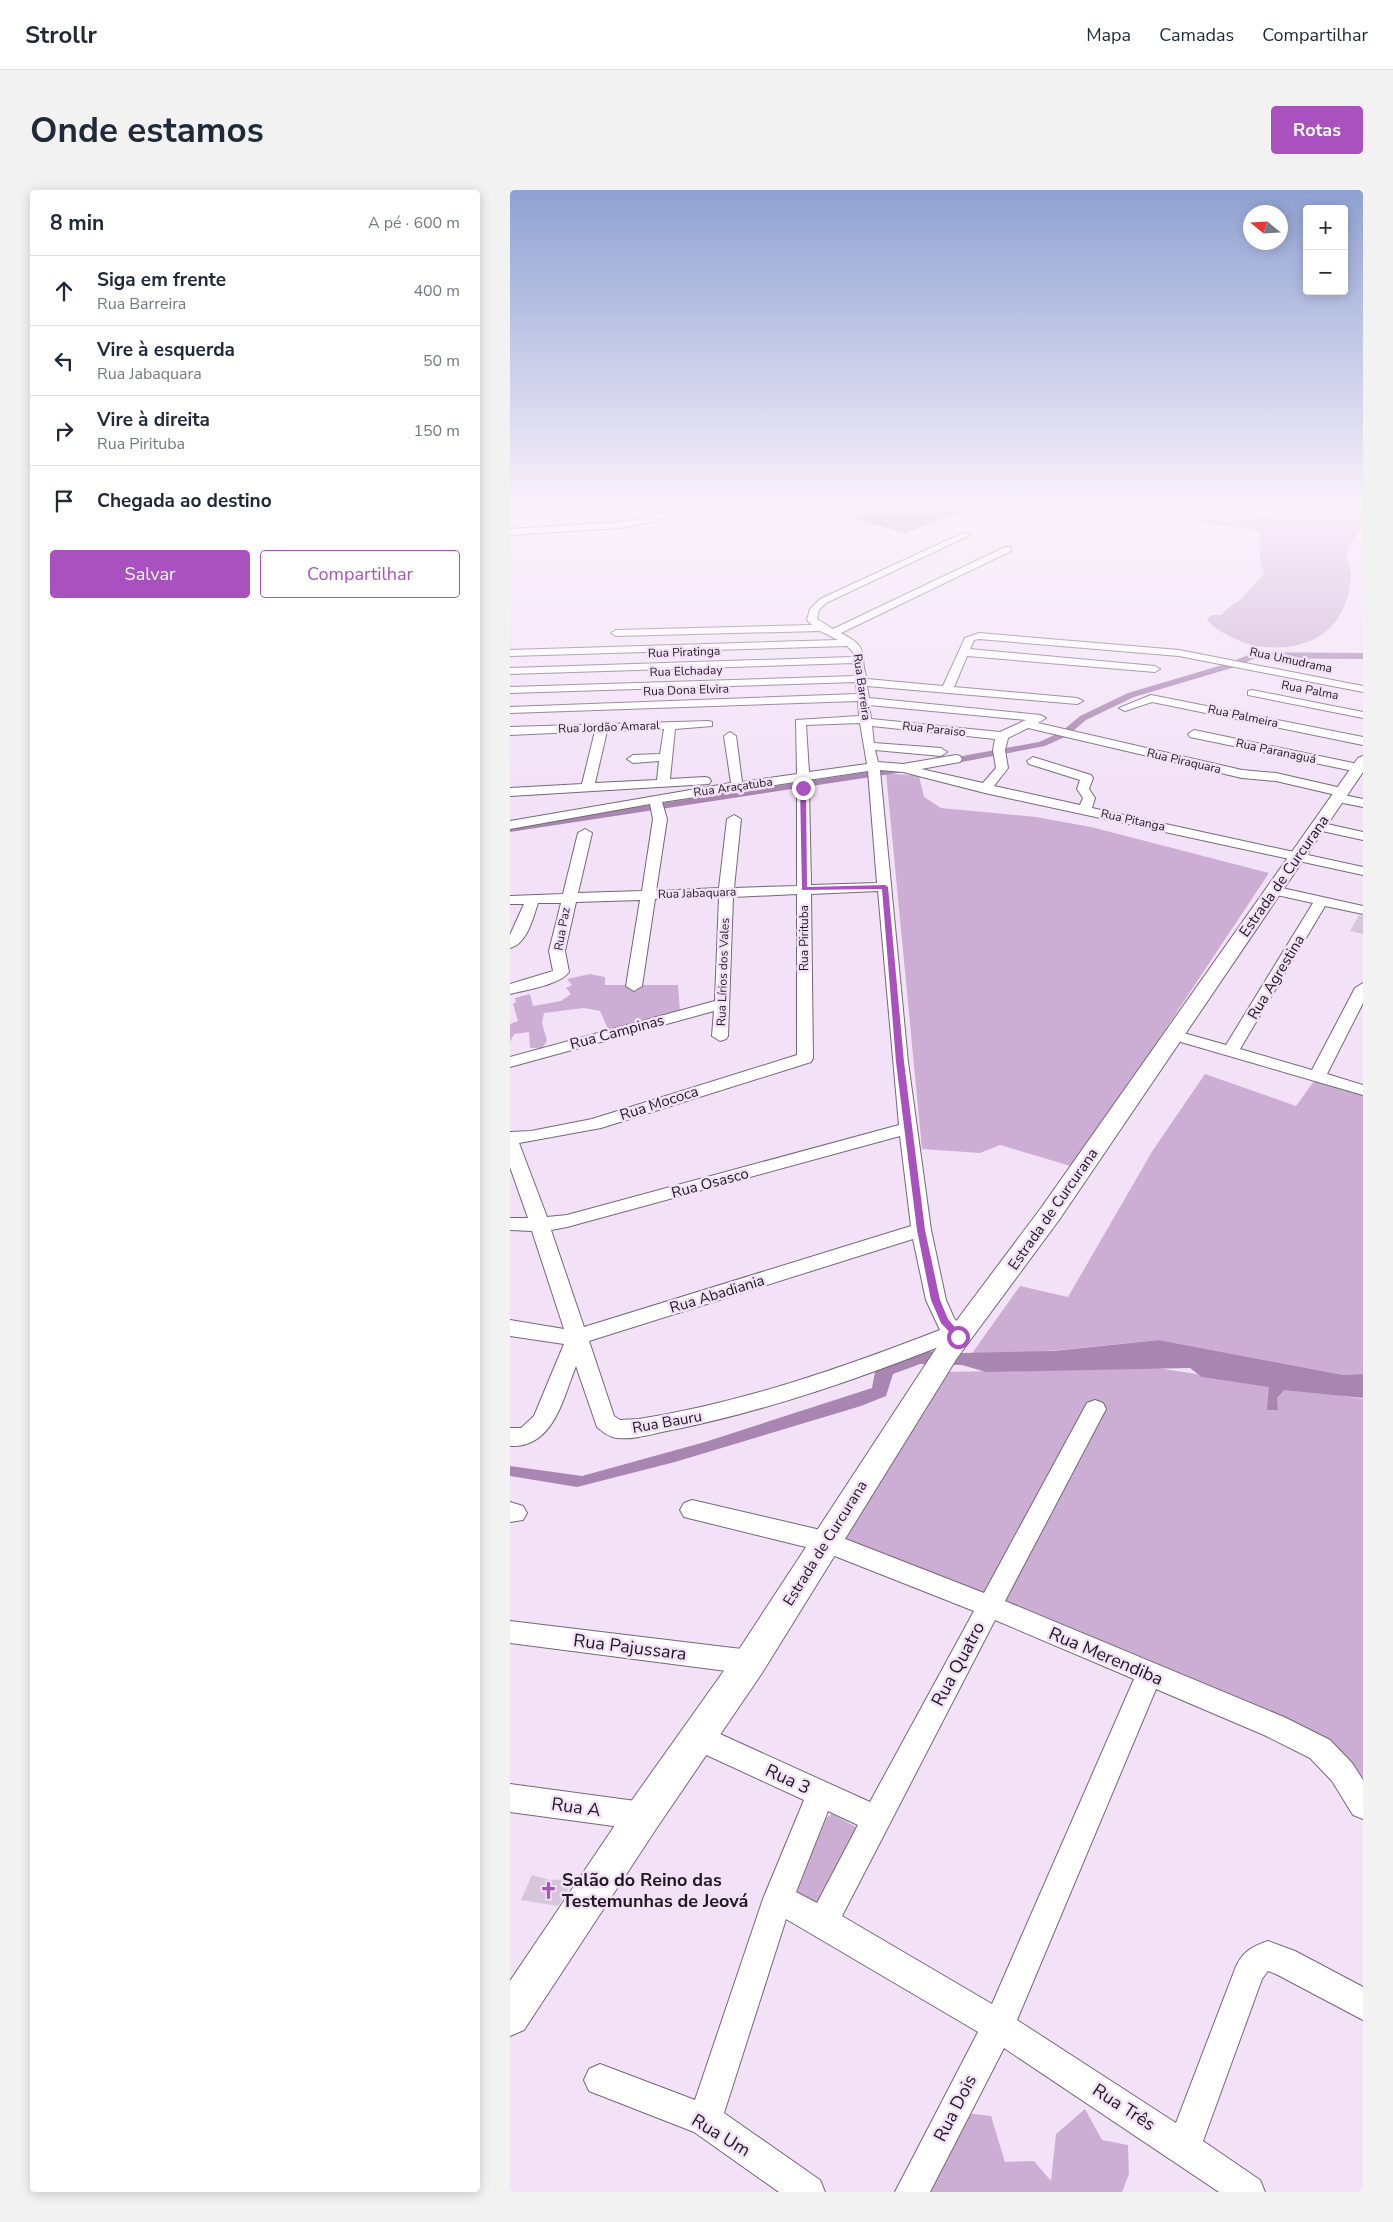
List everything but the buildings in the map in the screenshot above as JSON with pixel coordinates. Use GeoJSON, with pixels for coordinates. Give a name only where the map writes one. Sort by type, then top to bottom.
{"type":"FeatureCollection","features":[{"type":"Feature","properties":{"kind":"main road","name":"Estrada de Curcurana"},"geometry":{"type":"LineString","coordinates":[[510,2016],[519,1986],[699,1738],[750,1662],[953,1340],[1015,1263],[1360,764]]}},
{"type":"Feature","properties":{"kind":"street"},"geometry":{"type":"LineString","coordinates":[[818,628],[812,620],[814,608],[835,595]]}},
{"type":"Feature","properties":{"kind":"street"},"geometry":{"type":"LineString","coordinates":[[831,634],[911,595]]}},
{"type":"Feature","properties":{"kind":"street"},"geometry":{"type":"LineString","coordinates":[[616,633],[818,628]]}},
{"type":"Feature","properties":{"kind":"street","name":"Rua Barreira"},"geometry":{"type":"LineString","coordinates":[[818,628],[850,643],[856,648],[859,660],[868,746],[874,770],[900,1062],[921,1230],[936,1300],[953,1340]]}},
{"type":"Feature","properties":{"kind":"street"},"geometry":{"type":"LineString","coordinates":[[947,689],[970,638],[974,636]]}},
{"type":"Feature","properties":{"kind":"street","name":"Rua Umudrama"},"geometry":{"type":"LineString","coordinates":[[974,636],[1154,650],[1236,663],[1363,689]]}},
{"type":"Feature","properties":{"kind":"street"},"geometry":{"type":"LineString","coordinates":[[510,653],[850,643]]}},
{"type":"Feature","properties":{"kind":"street"},"geometry":{"type":"LineString","coordinates":[[963,652],[1155,669]]}},
{"type":"Feature","properties":{"kind":"street","name":"Rua Piratinga"},"geometry":{"type":"LineString","coordinates":[[510,671],[859,660]]}},
{"type":"Feature","properties":{"kind":"street","name":"Rua Elchaday"},"geometry":{"type":"LineString","coordinates":[[510,690],[862,681],[1077,701],[1040,718]]}},
{"type":"Feature","properties":{"kind":"street","name":"Rua Palma"},"geometry":{"type":"LineString","coordinates":[[1252,693],[1363,715]]}},
{"type":"Feature","properties":{"kind":"street","name":"Rua Palmeira"},"geometry":{"type":"LineString","coordinates":[[1126,708],[1152,698],[1363,741]]}},
{"type":"Feature","properties":{"kind":"street","name":"Rua Dona Elvira"},"geometry":{"type":"LineString","coordinates":[[510,710],[863,699],[1040,718]]}},
{"type":"Feature","properties":{"kind":"street"},"geometry":{"type":"LineString","coordinates":[[985,789],[1002,768],[1000,753],[1002,736],[1040,718]]}},
{"type":"Feature","properties":{"kind":"street"},"geometry":{"type":"LineString","coordinates":[[803,783],[800,722],[866,720]]}},
{"type":"Feature","properties":{"kind":"street","name":"Rua Paraiso"},"geometry":{"type":"LineString","coordinates":[[866,720],[1002,736]]}},
{"type":"Feature","properties":{"kind":"street","name":"Rua Jordão Amaral"},"geometry":{"type":"LineString","coordinates":[[510,731],[708,724]]}},
{"type":"Feature","properties":{"kind":"street","name":"Rua Piraquara"},"geometry":{"type":"LineString","coordinates":[[1026,724],[1242,774],[1276,777],[1363,803]]}},
{"type":"Feature","properties":{"kind":"street"},"geometry":{"type":"LineString","coordinates":[[662,782],[670,726]]}},
{"type":"Feature","properties":{"kind":"street"},"geometry":{"type":"LineString","coordinates":[[588,787],[602,728]]}},
{"type":"Feature","properties":{"kind":"street","name":"Rua Paranaguá"},"geometry":{"type":"LineString","coordinates":[[1194,734],[1360,764]]}},
{"type":"Feature","properties":{"kind":"street"},"geometry":{"type":"LineString","coordinates":[[730,736],[736,781]]}},
{"type":"Feature","properties":{"kind":"street"},"geometry":{"type":"LineString","coordinates":[[868,746],[941,752]]}},
{"type":"Feature","properties":{"kind":"street"},"geometry":{"type":"LineString","coordinates":[[633,759],[665,757]]}},
{"type":"Feature","properties":{"kind":"street","name":"Rua Araçatuba"},"geometry":{"type":"LineString","coordinates":[[510,832],[653,800],[751,784],[803,783],[874,770],[887,765],[902,768],[956,759]]}},
{"type":"Feature","properties":{"kind":"street"},"geometry":{"type":"LineString","coordinates":[[1033,761],[1087,778],[1084,789],[1089,798],[1085,810]]}},
{"type":"Feature","properties":{"kind":"street","name":"Rua Pitanga"},"geometry":{"type":"LineString","coordinates":[[902,768],[985,789],[1363,872]]}},
{"type":"Feature","properties":{"kind":"street"},"geometry":{"type":"LineString","coordinates":[[510,792],[662,782],[736,781],[751,784]]}},
{"type":"Feature","properties":{"kind":"street","name":"Rua Pirituba"},"geometry":{"type":"LineString","coordinates":[[803,783],[805,1058]]}},
{"type":"Feature","properties":{"kind":"street"},"geometry":{"type":"LineString","coordinates":[[634,986],[660,819],[658,806],[653,800]]}},
{"type":"Feature","properties":{"kind":"street","name":"Rua Lírios dos Vales"},"geometry":{"type":"LineString","coordinates":[[720,1036],[723,1004],[726,892],[734,819]]}},
{"type":"Feature","properties":{"kind":"street"},"geometry":{"type":"LineString","coordinates":[[1318,826],[1363,836]]}},
{"type":"Feature","properties":{"kind":"street","name":"Rua Paz"},"geometry":{"type":"LineString","coordinates":[[510,989],[560,974],[562,969],[558,963],[557,950],[585,833]]}},
{"type":"Feature","properties":{"kind":"street","name":"Rua Jabaquara"},"geometry":{"type":"LineString","coordinates":[[510,900],[885,887]]}},
{"type":"Feature","properties":{"kind":"street"},"geometry":{"type":"LineString","coordinates":[[1273,890],[1363,910]]}},
{"type":"Feature","properties":{"kind":"street"},"geometry":{"type":"LineString","coordinates":[[510,944],[518,935],[533,899]]}},
{"type":"Feature","properties":{"kind":"street","name":"Rua Agrestina"},"geometry":{"type":"LineString","coordinates":[[1230,1052],[1321,901]]}},
{"type":"Feature","properties":{"kind":"street"},"geometry":{"type":"LineString","coordinates":[[1317,1077],[1363,988]]}},
{"type":"Feature","properties":{"kind":"street","name":"Rua Campinas"},"geometry":{"type":"LineString","coordinates":[[510,1062],[723,1004]]}},
{"type":"Feature","properties":{"kind":"street"},"geometry":{"type":"LineString","coordinates":[[1173,1035],[1363,1090]]}},
{"type":"Feature","properties":{"kind":"street","name":"Rua Mococa"},"geometry":{"type":"LineString","coordinates":[[510,1138],[595,1124],[805,1058]]}},
{"type":"Feature","properties":{"kind":"street","name":"Rua Osasco"},"geometry":{"type":"LineString","coordinates":[[510,1224],[540,1225],[622,1207],[908,1128]]}},
{"type":"Feature","properties":{"kind":"street","name":"Rua Bauru"},"geometry":{"type":"LineString","coordinates":[[510,1142],[606,1421],[616,1429],[711,1414],[768,1400],[953,1340]]}},
{"type":"Feature","properties":{"kind":"street","name":"Rua Abadiania"},"geometry":{"type":"LineString","coordinates":[[510,1328],[553,1336],[577,1337],[921,1230]]}},
{"type":"Feature","properties":{"kind":"street"},"geometry":{"type":"LineString","coordinates":[[510,1436],[526,1436],[536,1430],[543,1420],[577,1337]]}},
{"type":"Feature","properties":{"kind":"street","name":"Rua Quatro"},"geometry":{"type":"LineString","coordinates":[[823,1922],[1095,1409]]}},
{"type":"Feature","properties":{"kind":"street","name":"Rua Merendiba"},"geometry":{"type":"LineString","coordinates":[[692,1510],[825,1541],[989,1606],[1149,1675],[1274,1726],[1320,1749],[1342,1772],[1363,1805]]}},
{"type":"Feature","properties":{"kind":"street","name":"Rua Pajussara"},"geometry":{"type":"LineString","coordinates":[[510,1632],[750,1662]]}},
{"type":"Feature","properties":{"kind":"street"},"geometry":{"type":"LineString","coordinates":[[999,2025],[1149,1675]]}},
{"type":"Feature","properties":{"kind":"street","name":"Rua 3"},"geometry":{"type":"LineString","coordinates":[[699,1738],[876,1819]]}},
{"type":"Feature","properties":{"kind":"street"},"geometry":{"type":"LineString","coordinates":[[704,2120],[778,1899],[821,1794]]}},
{"type":"Feature","properties":{"kind":"street","name":"Rua A"},"geometry":{"type":"LineString","coordinates":[[510,1798],[643,1816]]}},
{"type":"Feature","properties":{"kind":"street","name":"Rua Três"},"geometry":{"type":"LineString","coordinates":[[778,1899],[823,1922],[999,2025],[1184,2147],[1248,2192]]}},
{"type":"Feature","properties":{"kind":"street"},"geometry":{"type":"LineString","coordinates":[[1184,2147],[1250,1969],[1258,1960],[1268,1956],[1284,1962],[1363,2004]]}},
{"type":"Feature","properties":{"kind":"street","name":"Rua Dois"},"geometry":{"type":"LineString","coordinates":[[912,2192],[999,2025]]}},
{"type":"Feature","properties":{"kind":"street","name":"Rua Um"},"geometry":{"type":"LineString","coordinates":[[600,2080],[704,2120],[808,2192]]}},
{"type":"Feature","properties":{"kind":"shaded area"},"geometry":{"type":"Polygon","coordinates":[[[1244,595],[1347,595],[1342,611],[1333,624],[1322,634],[1308,642],[1275,648],[1256,646],[1243,642],[1222,632],[1207,619],[1212,615],[1222,615],[1224,611],[1244,595]]]}},
{"type":"Feature","properties":{"kind":"shaded area"},"geometry":{"type":"Polygon","coordinates":[[[886,773],[919,776],[924,797],[941,808],[1036,817],[1091,827],[1269,873],[1074,1167],[1000,1145],[980,1153],[922,1149],[886,773]]]}},
{"type":"Feature","properties":{"kind":"shaded area"},"geometry":{"type":"Polygon","coordinates":[[[590,974],[605,977],[605,985],[678,985],[680,1011],[638,1025],[608,1029],[600,1011],[584,1008],[544,1013],[542,1023],[547,1041],[542,1048],[530,1048],[529,1032],[514,1034],[510,1042],[510,1024],[518,1021],[513,1004],[516,1002],[515,998],[530,994],[533,1006],[561,1001],[571,994],[566,988],[572,985],[567,979],[590,974]]]}},
{"type":"Feature","properties":{"kind":"shaded area"},"geometry":{"type":"Polygon","coordinates":[[[1205,1074],[1296,1106],[1317,1077],[1363,1091],[1363,1374],[1343,1375],[1159,1340],[968,1359],[1020,1286],[1068,1297],[1153,1150],[1205,1074]]]}},
{"type":"Feature","properties":{"kind":"shaded area"},"geometry":{"type":"Polygon","coordinates":[[[1159,1340],[1343,1375],[1363,1374],[1363,1398],[1284,1390],[1277,1398],[1278,1410],[1267,1410],[1269,1387],[1202,1377],[1190,1368],[986,1372],[962,1365],[920,1364],[893,1374],[886,1396],[861,1406],[675,1462],[577,1487],[510,1476],[510,1466],[582,1476],[705,1442],[872,1388],[875,1372],[894,1359],[923,1351],[963,1353],[1053,1351],[1159,1340]]]}},
{"type":"Feature","properties":{"kind":"shaded area"},"geometry":{"type":"Polygon","coordinates":[[[1157,1368],[1363,1399],[1363,1790],[1320,1741],[837,1546],[945,1372],[1157,1368]]]}},
{"type":"Feature","properties":{"kind":"shaded area"},"geometry":{"type":"Polygon","coordinates":[[[832,1814],[856,1827],[858,1833],[821,1900],[814,1901],[798,1892],[797,1887],[823,1820],[832,1814]]]}},
{"type":"Feature","properties":{"kind":"shaded area"},"geometry":{"type":"Polygon","coordinates":[[[1085,2109],[1102,2140],[1128,2145],[1129,2174],[1122,2192],[925,2192],[967,2113],[991,2116],[1005,2162],[1034,2161],[1051,2181],[1056,2134],[1085,2109]]]}},
{"type":"Feature","properties":{"kind":"waterway"},"geometry":{"type":"LineString","coordinates":[[941,763],[1042,744],[1064,734],[1083,718],[1131,695],[1232,665],[1255,655],[1363,656]]}},
{"type":"Feature","properties":{"kind":"waterway"},"geometry":{"type":"LineString","coordinates":[[510,829],[843,777],[914,768]]}},
{"type":"Feature","properties":{"kind":"place","name":"Salão do Reino das Testemunhas de Jeová"},"geometry":{"type":"Point","coordinates":[548,1890]}},
{"type":"Feature","properties":{"kind":"route"},"geometry":{"type":"LineString","coordinates":[[803,788],[804,889],[885,887],[900,1062],[921,1230],[936,1300],[944,1320],[958,1337]]}}]}
